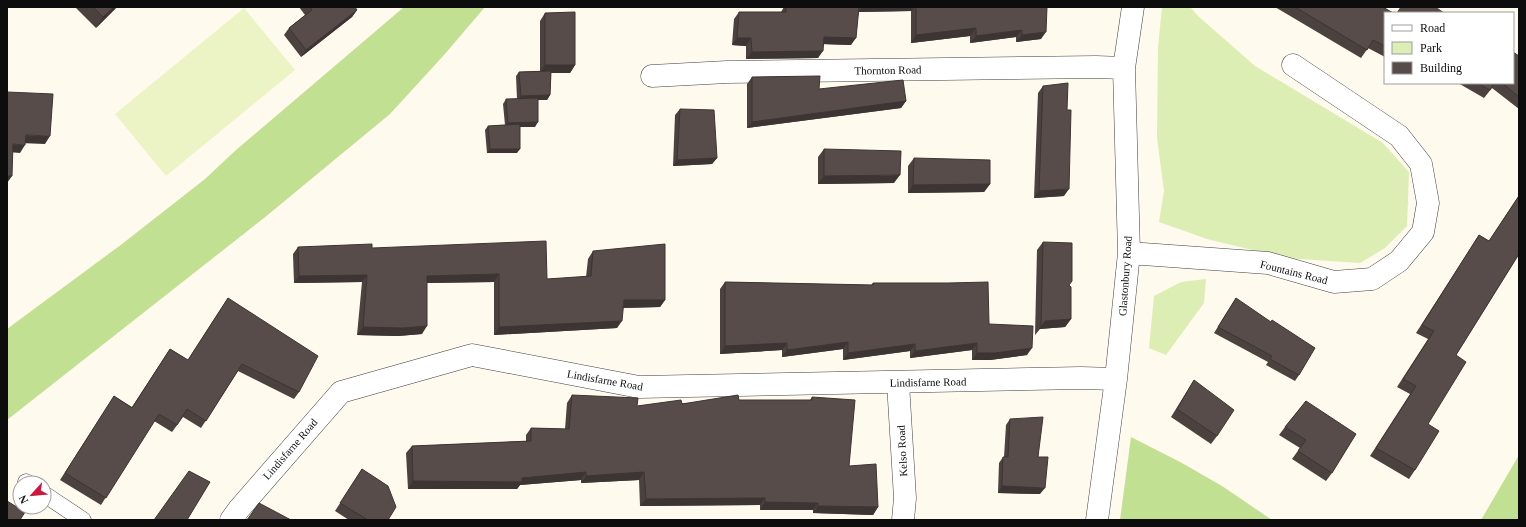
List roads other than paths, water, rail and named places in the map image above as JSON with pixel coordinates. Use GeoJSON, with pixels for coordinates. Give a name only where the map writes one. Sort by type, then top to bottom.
{"type":"FeatureCollection","features":[{"type":"Feature","properties":{"kind":"street","name":"Glastonbury Road"},"geometry":{"type":"LineString","coordinates":[[1097,520],[1116,379],[1129,253],[1124,68],[1133,7]]}},
{"type":"Feature","properties":{"kind":"street","name":"Fountains Road"},"geometry":{"type":"LineString","coordinates":[[1129,253],[1268,263],[1334,282],[1372,279],[1399,261],[1423,232],[1428,203],[1421,164],[1399,136],[1293,65]]}},
{"type":"Feature","properties":{"kind":"street","name":"Thornton Road"},"geometry":{"type":"LineString","coordinates":[[652,76],[743,72],[1096,67],[1124,68]]}},
{"type":"Feature","properties":{"kind":"street","name":"Lindisfarne Road"},"geometry":{"type":"LineString","coordinates":[[231,520],[341,392],[472,355],[639,387],[898,383],[1081,378],[1116,379]]}},
{"type":"Feature","properties":{"kind":"street","name":"Kelso Road"},"geometry":{"type":"LineString","coordinates":[[898,383],[905,498],[903,520]]}},
{"type":"Feature","properties":{"kind":"lane"},"geometry":{"type":"LineString","coordinates":[[52,499],[83,520]]}}]}
